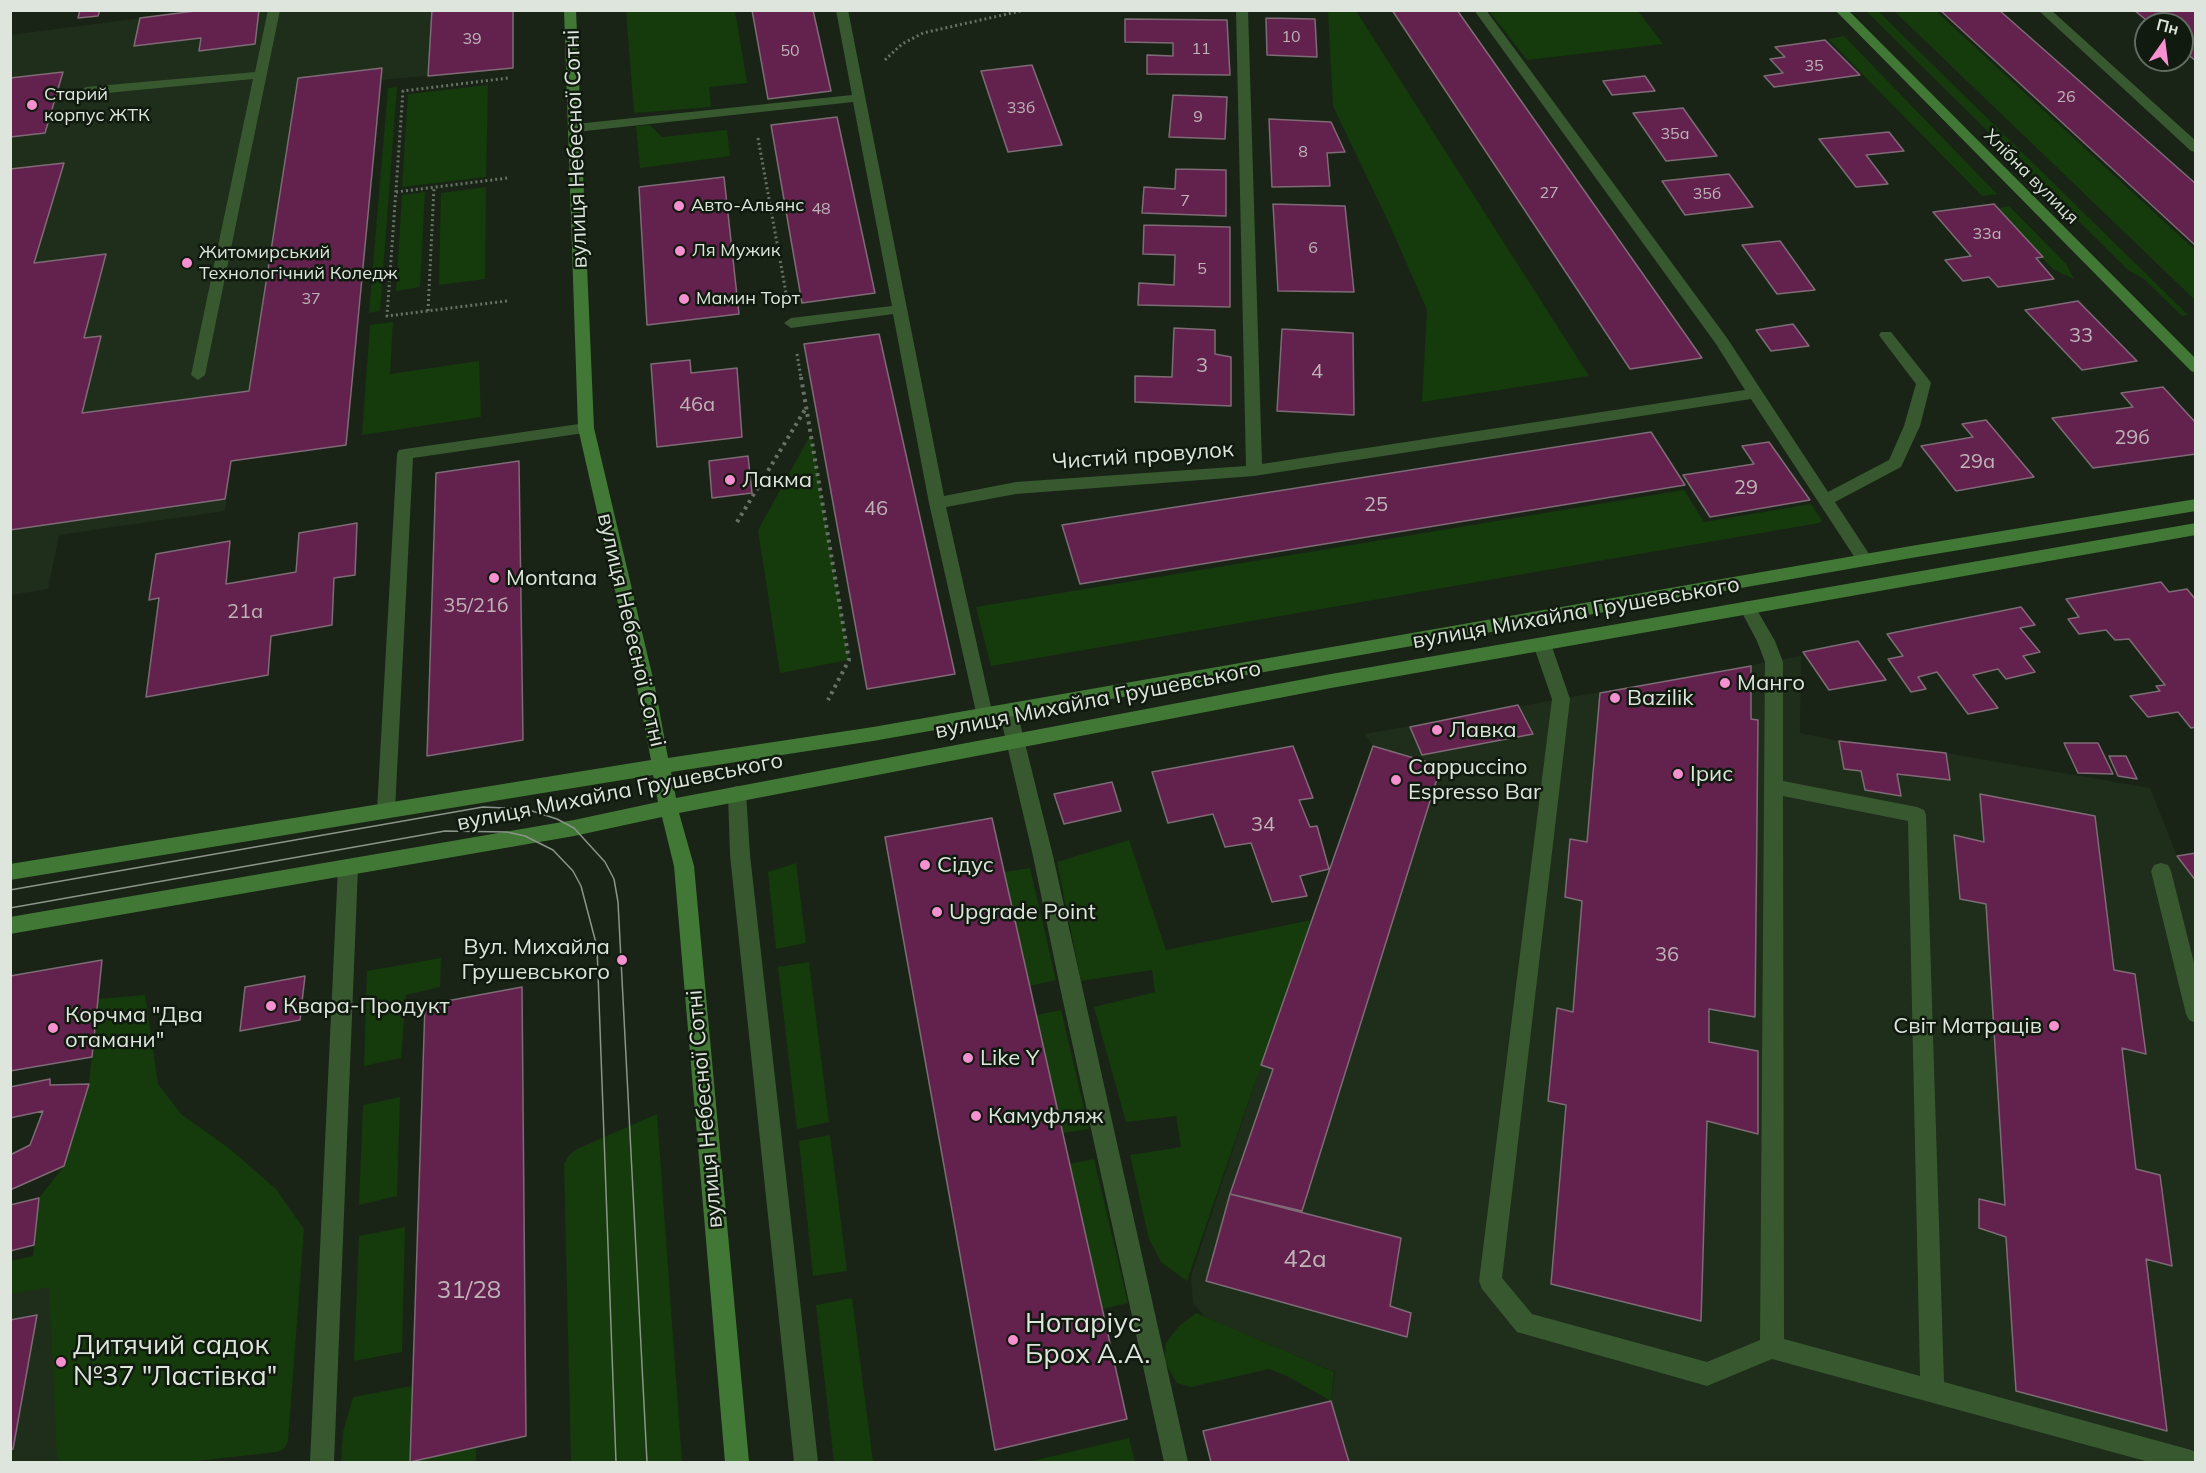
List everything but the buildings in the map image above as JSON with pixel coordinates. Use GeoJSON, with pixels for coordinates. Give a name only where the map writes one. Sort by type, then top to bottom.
{"type":"FeatureCollection","features":[{"type":"Feature","properties":{"kind":"main road","name":"вулиця Небесної Сотні"},"geometry":{"type":"LineString","coordinates":[[570,10],[586,428],[646,687],[669,809],[684,866],[737,1462]]}},
{"type":"Feature","properties":{"kind":"main road","name":"Хлібна вулиця"},"geometry":{"type":"LineString","coordinates":[[1841,10],[2196,368]]}},
{"type":"Feature","properties":{"kind":"main road","name":"вулиця Михайла Грушевського"},"geometry":{"type":"LineString","coordinates":[[10,872],[984,716],[1865,560],[2196,505]]}},
{"type":"Feature","properties":{"kind":"main road","name":"вулиця Михайла Грушевського"},"geometry":{"type":"LineString","coordinates":[[10,926],[574,828],[737,793],[1016,739],[1747,607],[2196,529]]}},
{"type":"Feature","properties":{"kind":"street"},"geometry":{"type":"LineString","coordinates":[[198,375],[274,10]]}},
{"type":"Feature","properties":{"kind":"street"},"geometry":{"type":"LineString","coordinates":[[842,10],[937,503],[984,716]]}},
{"type":"Feature","properties":{"kind":"street","name":"Чистий провулок"},"geometry":{"type":"LineString","coordinates":[[937,503],[1016,488],[1254,471],[1242,10]]}},
{"type":"Feature","properties":{"kind":"street"},"geometry":{"type":"LineString","coordinates":[[1480,10],[1722,341],[1865,560]]}},
{"type":"Feature","properties":{"kind":"street"},"geometry":{"type":"LineString","coordinates":[[2043,10],[2196,148]]}},
{"type":"Feature","properties":{"kind":"street"},"geometry":{"type":"LineString","coordinates":[[86,92],[260,75]]}},
{"type":"Feature","properties":{"kind":"street"},"geometry":{"type":"LineString","coordinates":[[576,128],[859,98]]}},
{"type":"Feature","properties":{"kind":"street"},"geometry":{"type":"LineString","coordinates":[[791,322],[900,309]]}},
{"type":"Feature","properties":{"kind":"street"},"geometry":{"type":"LineString","coordinates":[[1826,500],[1895,463],[1912,426],[1924,382],[1886,335]]}},
{"type":"Feature","properties":{"kind":"street"},"geometry":{"type":"LineString","coordinates":[[1254,471],[1755,393]]}},
{"type":"Feature","properties":{"kind":"street"},"geometry":{"type":"LineString","coordinates":[[386,810],[405,454],[586,428]]}},
{"type":"Feature","properties":{"kind":"street"},"geometry":{"type":"LineString","coordinates":[[1747,607],[1766,641],[1774,662],[1772,1347]]}},
{"type":"Feature","properties":{"kind":"street"},"geometry":{"type":"LineString","coordinates":[[1542,644],[1561,699],[1490,1281],[1525,1324],[1707,1374],[1772,1347],[2191,1462]]}},
{"type":"Feature","properties":{"kind":"street"},"geometry":{"type":"LineString","coordinates":[[1008,711],[1176,1462]]}},
{"type":"Feature","properties":{"kind":"street"},"geometry":{"type":"LineString","coordinates":[[1774,787],[1917,814],[1932,1390]]}},
{"type":"Feature","properties":{"kind":"street"},"geometry":{"type":"LineString","coordinates":[[737,793],[740,855],[807,1462]]}},
{"type":"Feature","properties":{"kind":"street"},"geometry":{"type":"LineString","coordinates":[[322,1462],[348,867]]}},
{"type":"Feature","properties":{"kind":"street"},"geometry":{"type":"LineString","coordinates":[[2161,871],[2196,1014]]}},
{"type":"Feature","properties":{"kind":"path"},"geometry":{"type":"LineString","coordinates":[[859,98],[886,59],[912,37],[1025,10]]}},
{"type":"Feature","properties":{"kind":"path"},"geometry":{"type":"LineString","coordinates":[[507,301],[387,316],[403,91],[508,78]]}},
{"type":"Feature","properties":{"kind":"path"},"geometry":{"type":"LineString","coordinates":[[753,109],[849,660],[828,700]]}},
{"type":"Feature","properties":{"kind":"path"},"geometry":{"type":"LineString","coordinates":[[396,192],[508,178]]}},
{"type":"Feature","properties":{"kind":"path"},"geometry":{"type":"LineString","coordinates":[[428,311],[434,187]]}},
{"type":"Feature","properties":{"kind":"path"},"geometry":{"type":"LineString","coordinates":[[737,522],[806,408]]}},
{"type":"Feature","properties":{"kind":"shaded area","name":"Житомирський Технологічний Коледж"},"geometry":{"type":"Polygon","coordinates":[[[203,10],[513,11],[513,68],[381,80],[346,445],[232,461],[225,511],[59,535],[48,589],[11,595],[10,35],[203,10]]]}},
{"type":"Feature","properties":{"kind":"shaded area"},"geometry":{"type":"Polygon","coordinates":[[[1801,656],[1800,733],[1839,741],[1946,753],[2150,788],[2177,856],[2195,853],[2195,1462],[1349,1462],[1331,1401],[1335,1372],[1207,1319],[1193,1303],[1191,1276],[1261,1065],[1373,746],[1365,734],[1801,656]]]}},
{"type":"Feature","properties":{"kind":"shaded area","name":"Дитячий садок №37 \"Ластівка\""},"geometry":{"type":"Polygon","coordinates":[[[129,1238],[96,1462],[11,1462],[11,1261],[129,1238]]]}},
{"type":"Feature","properties":{"kind":"green space"},"geometry":{"type":"Polygon","coordinates":[[[626,11],[735,11],[747,83],[709,87],[711,107],[634,113],[626,11]]]}},
{"type":"Feature","properties":{"kind":"green space"},"geometry":{"type":"Polygon","coordinates":[[[1328,11],[1356,11],[1589,376],[1422,402],[1427,310],[1388,221],[1333,106],[1328,11]]]}},
{"type":"Feature","properties":{"kind":"green space"},"geometry":{"type":"Polygon","coordinates":[[[1489,11],[1638,11],[1663,44],[1527,60],[1489,11]]]}},
{"type":"Feature","properties":{"kind":"green space"},"geometry":{"type":"Polygon","coordinates":[[[1866,11],[1878,11],[2188,315],[2182,316],[2144,279],[2128,270],[1866,11]]]}},
{"type":"Feature","properties":{"kind":"green space"},"geometry":{"type":"Polygon","coordinates":[[[1894,11],[1936,11],[2195,250],[2195,300],[1894,11]]]}},
{"type":"Feature","properties":{"kind":"green space"},"geometry":{"type":"Polygon","coordinates":[[[1844,36],[1997,194],[1982,196],[1828,39],[1844,36]]]}},
{"type":"Feature","properties":{"kind":"green space"},"geometry":{"type":"Polygon","coordinates":[[[488,85],[486,177],[402,187],[408,94],[488,85]]]}},
{"type":"Feature","properties":{"kind":"green space"},"geometry":{"type":"Polygon","coordinates":[[[397,87],[380,311],[369,313],[388,88],[397,87]]]}},
{"type":"Feature","properties":{"kind":"green space"},"geometry":{"type":"Polygon","coordinates":[[[650,125],[662,137],[727,130],[730,156],[640,168],[636,126],[650,125]]]}},
{"type":"Feature","properties":{"kind":"green space"},"geometry":{"type":"Polygon","coordinates":[[[486,187],[485,279],[439,285],[441,193],[486,187]]]}},
{"type":"Feature","properties":{"kind":"green space"},"geometry":{"type":"Polygon","coordinates":[[[425,192],[420,287],[396,291],[402,195],[425,192]]]}},
{"type":"Feature","properties":{"kind":"green space"},"geometry":{"type":"Polygon","coordinates":[[[2009,206],[2066,264],[2074,279],[2054,270],[1994,209],[2009,206]]]}},
{"type":"Feature","properties":{"kind":"green space"},"geometry":{"type":"Polygon","coordinates":[[[393,322],[390,374],[479,361],[481,417],[362,435],[370,325],[393,322]]]}},
{"type":"Feature","properties":{"kind":"green space"},"geometry":{"type":"Polygon","coordinates":[[[811,434],[849,660],[780,673],[758,530],[811,434]]]}},
{"type":"Feature","properties":{"kind":"green space"},"geometry":{"type":"Polygon","coordinates":[[[1684,490],[1704,522],[1811,504],[1822,521],[991,666],[976,607],[1684,490]]]}},
{"type":"Feature","properties":{"kind":"green space"},"geometry":{"type":"Polygon","coordinates":[[[1129,840],[1166,950],[1311,920],[1187,1281],[1161,1262],[1149,1239],[1130,1155],[1181,1147],[1176,1116],[1126,1122],[1094,1007],[1155,992],[1152,970],[1081,981],[1057,862],[1129,840]]]}},
{"type":"Feature","properties":{"kind":"green space"},"geometry":{"type":"Polygon","coordinates":[[[796,863],[806,943],[776,949],[768,872],[796,863]]]}},
{"type":"Feature","properties":{"kind":"green space"},"geometry":{"type":"Polygon","coordinates":[[[1030,868],[1056,980],[1029,986],[1004,872],[1030,868]]]}},
{"type":"Feature","properties":{"kind":"green space"},"geometry":{"type":"Polygon","coordinates":[[[441,958],[440,987],[406,995],[401,1058],[364,1066],[367,971],[441,958]]]}},
{"type":"Feature","properties":{"kind":"green space"},"geometry":{"type":"Polygon","coordinates":[[[809,962],[829,1122],[797,1129],[778,967],[809,962]]]}},
{"type":"Feature","properties":{"kind":"green space"},"geometry":{"type":"Polygon","coordinates":[[[145,995],[158,1084],[181,1114],[230,1149],[276,1189],[304,1229],[288,1441],[285,1448],[277,1452],[188,1462],[65,1462],[57,1459],[49,1287],[11,1294],[11,1261],[33,1256],[39,1198],[64,1166],[89,1084],[97,999],[145,995]]]}},
{"type":"Feature","properties":{"kind":"green space"},"geometry":{"type":"Polygon","coordinates":[[[1061,1010],[1089,1129],[1062,1133],[1036,1015],[1061,1010]]]}},
{"type":"Feature","properties":{"kind":"green space"},"geometry":{"type":"Polygon","coordinates":[[[400,1097],[397,1196],[359,1205],[363,1105],[400,1097]]]}},
{"type":"Feature","properties":{"kind":"green space"},"geometry":{"type":"Polygon","coordinates":[[[657,1114],[682,1462],[571,1462],[564,1164],[569,1155],[577,1149],[657,1114]]]}},
{"type":"Feature","properties":{"kind":"green space"},"geometry":{"type":"Polygon","coordinates":[[[830,1135],[847,1271],[813,1276],[799,1141],[830,1135]]]}},
{"type":"Feature","properties":{"kind":"green space"},"geometry":{"type":"Polygon","coordinates":[[[1094,1159],[1128,1303],[1102,1309],[1069,1164],[1094,1159]]]}},
{"type":"Feature","properties":{"kind":"green space"},"geometry":{"type":"Polygon","coordinates":[[[405,1227],[402,1352],[354,1361],[359,1236],[405,1227]]]}},
{"type":"Feature","properties":{"kind":"green space"},"geometry":{"type":"Polygon","coordinates":[[[852,1298],[873,1462],[834,1462],[816,1305],[852,1298]]]}},
{"type":"Feature","properties":{"kind":"green space"},"geometry":{"type":"Polygon","coordinates":[[[1196,1313],[1334,1372],[1331,1401],[1289,1377],[1269,1369],[1191,1387],[1177,1383],[1164,1361],[1166,1343],[1178,1327],[1196,1313]]]}},
{"type":"Feature","properties":{"kind":"green space"},"geometry":{"type":"Polygon","coordinates":[[[412,1386],[410,1462],[341,1462],[343,1432],[353,1397],[412,1386]]]}},
{"type":"Feature","properties":{"kind":"green space"},"geometry":{"type":"Polygon","coordinates":[[[1129,1438],[1135,1462],[1028,1462],[1129,1438]]]}},
{"type":"Feature","properties":{"kind":"green space"},"geometry":{"type":"Polygon","coordinates":[[[476,1447],[476,1462],[412,1462],[476,1447]]]}},
{"type":"Feature","properties":{"kind":"tram line"},"geometry":{"type":"LineString","coordinates":[[10,890],[483,807],[526,809],[557,819],[574,828],[605,862],[614,879],[618,902],[647,1462]]}},
{"type":"Feature","properties":{"kind":"tram line"},"geometry":{"type":"LineString","coordinates":[[10,908],[445,831],[507,832],[525,836],[553,850],[573,871],[581,886],[597,947],[616,1462]]}},
{"type":"Feature","properties":{"kind":"place","name":"Старий корпус ЖТК"},"geometry":{"type":"Point","coordinates":[32,105]}},
{"type":"Feature","properties":{"kind":"place","name":"Авто-Альянс"},"geometry":{"type":"Point","coordinates":[679,206]}},
{"type":"Feature","properties":{"kind":"place","name":"Ля Мужик"},"geometry":{"type":"Point","coordinates":[680,251]}},
{"type":"Feature","properties":{"kind":"place","name":"Житомирський Технологічний Коледж"},"geometry":{"type":"Point","coordinates":[187,263]}},
{"type":"Feature","properties":{"kind":"place","name":"Мамин Торт"},"geometry":{"type":"Point","coordinates":[684,299]}},
{"type":"Feature","properties":{"kind":"place","name":"Лакма"},"geometry":{"type":"Point","coordinates":[730,480]}},
{"type":"Feature","properties":{"kind":"place","name":"Montana"},"geometry":{"type":"Point","coordinates":[494,578]}},
{"type":"Feature","properties":{"kind":"place","name":"Манго"},"geometry":{"type":"Point","coordinates":[1725,683]}},
{"type":"Feature","properties":{"kind":"place","name":"Bazilik"},"geometry":{"type":"Point","coordinates":[1615,698]}},
{"type":"Feature","properties":{"kind":"place","name":"Лавка"},"geometry":{"type":"Point","coordinates":[1437,730]}},
{"type":"Feature","properties":{"kind":"place","name":"Ірис"},"geometry":{"type":"Point","coordinates":[1678,774]}},
{"type":"Feature","properties":{"kind":"place","name":"Cappuccino Espresso Bar"},"geometry":{"type":"Point","coordinates":[1396,780]}},
{"type":"Feature","properties":{"kind":"place","name":"Сідус"},"geometry":{"type":"Point","coordinates":[925,865]}},
{"type":"Feature","properties":{"kind":"place","name":"Upgrade Point"},"geometry":{"type":"Point","coordinates":[937,912]}},
{"type":"Feature","properties":{"kind":"place","name":"Вул. Михайла Грушевського"},"geometry":{"type":"Point","coordinates":[622,960]}},
{"type":"Feature","properties":{"kind":"place","name":"Квара-Продукт"},"geometry":{"type":"Point","coordinates":[271,1006]}},
{"type":"Feature","properties":{"kind":"place","name":"Світ Матраців"},"geometry":{"type":"Point","coordinates":[2054,1026]}},
{"type":"Feature","properties":{"kind":"place","name":"Корчма \"Два отамани\""},"geometry":{"type":"Point","coordinates":[53,1028]}},
{"type":"Feature","properties":{"kind":"place","name":"Like Y"},"geometry":{"type":"Point","coordinates":[968,1058]}},
{"type":"Feature","properties":{"kind":"place","name":"Камуфляж"},"geometry":{"type":"Point","coordinates":[976,1116]}},
{"type":"Feature","properties":{"kind":"place","name":"Нотаріус Брох А.А."},"geometry":{"type":"Point","coordinates":[1013,1340]}},
{"type":"Feature","properties":{"kind":"place","name":"Дитячий садок №37 \"Ластівка\""},"geometry":{"type":"Point","coordinates":[61,1362]}}]}
